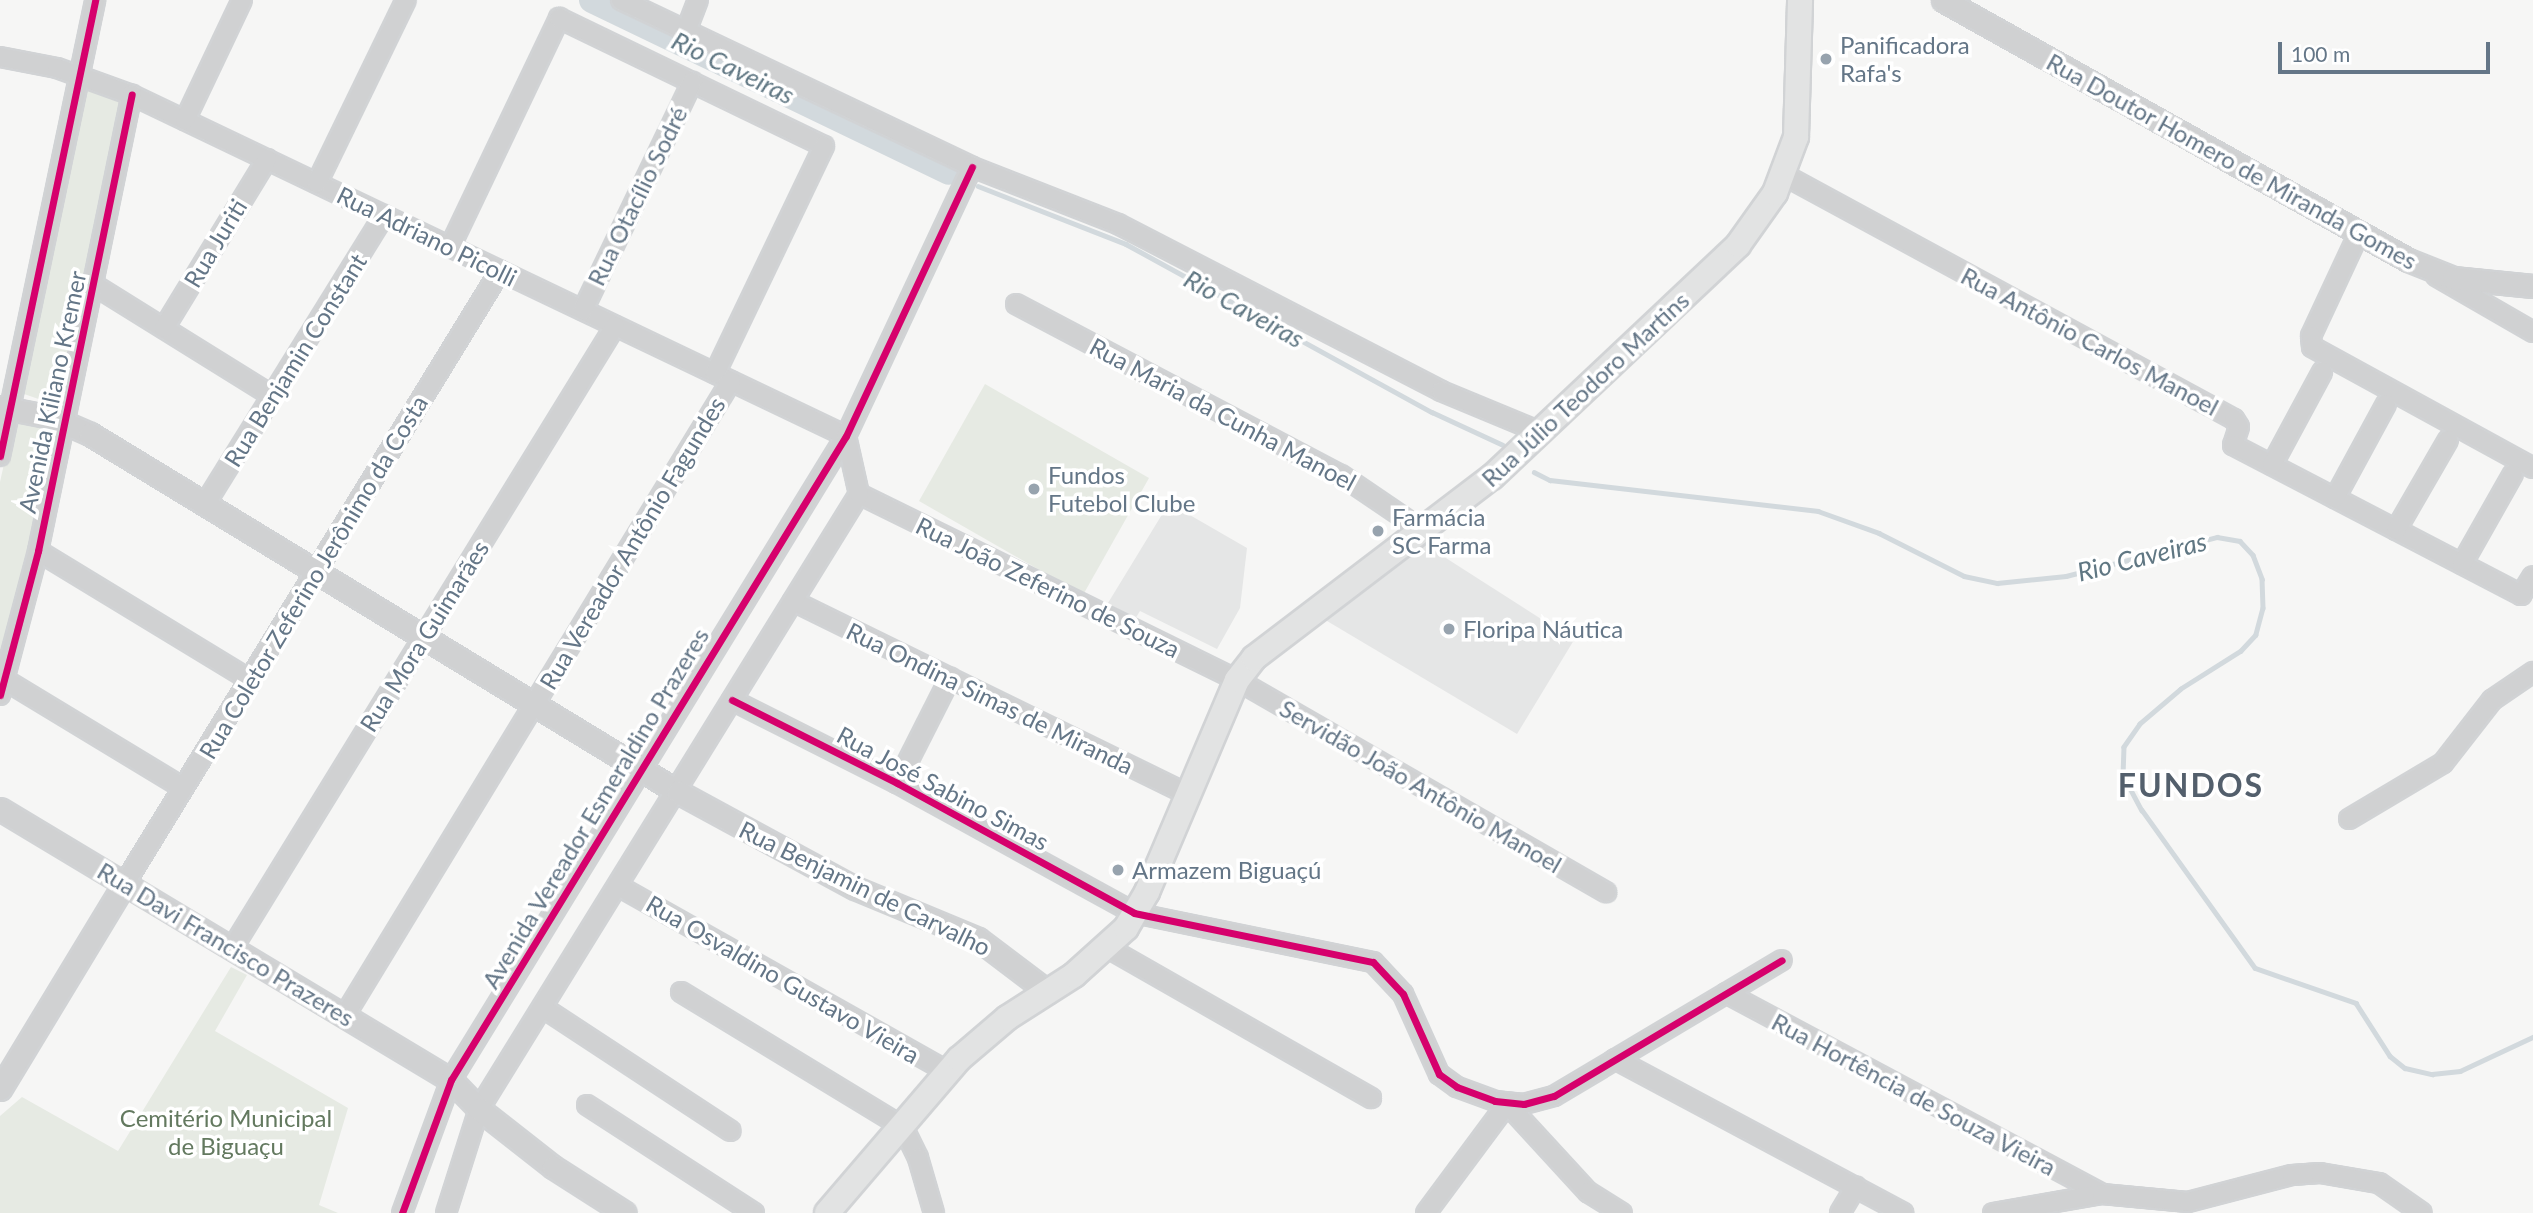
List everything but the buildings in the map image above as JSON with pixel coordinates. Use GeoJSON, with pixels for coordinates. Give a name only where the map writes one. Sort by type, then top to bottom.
{"type":"FeatureCollection","features":[{"type":"Feature","properties":{"kind":"main road","name":"Rua Júlio Teodoro Martins"},"geometry":{"type":"LineString","coordinates":[[827,1213],[903,1127],[946,1071],[997,1026],[1108,948],[1135,913],[1237,680],[1273,642],[1424,531],[1540,432],[1738,245],[1784,175],[1798,118],[1800,0]]}},
{"type":"Feature","properties":{"kind":"street","name":"Avenida Kiliano Kremer"},"geometry":{"type":"LineString","coordinates":[[0,456],[5,408],[95,0]]}},
{"type":"Feature","properties":{"kind":"street"},"geometry":{"type":"LineString","coordinates":[[186,120],[242,0]]}},
{"type":"Feature","properties":{"kind":"street"},"geometry":{"type":"LineString","coordinates":[[317,183],[406,0]]}},
{"type":"Feature","properties":{"kind":"street"},"geometry":{"type":"LineString","coordinates":[[621,0],[972,167],[1118,224],[1453,396],[1540,432]]}},
{"type":"Feature","properties":{"kind":"street"},"geometry":{"type":"LineString","coordinates":[[686,31],[698,0]]}},
{"type":"Feature","properties":{"kind":"street","name":"Rua Doutor Homero de Miranda Gomes"},"geometry":{"type":"LineString","coordinates":[[1943,0],[2425,268],[2453,278],[2533,286]]}},
{"type":"Feature","properties":{"kind":"street"},"geometry":{"type":"LineString","coordinates":[[450,247],[559,18],[692,82]]}},
{"type":"Feature","properties":{"kind":"street","name":"Rua Adriano Picolli"},"geometry":{"type":"LineString","coordinates":[[0,57],[79,75],[132,95],[846,436]]}},
{"type":"Feature","properties":{"kind":"street","name":"Rua Vereador Antônio Fagundes"},"geometry":{"type":"LineString","coordinates":[[345,1015],[534,705],[723,377],[824,146],[692,82]]}},
{"type":"Feature","properties":{"kind":"street","name":"Rua Otacílio Sodré"},"geometry":{"type":"LineString","coordinates":[[583,310],[692,82]]}},
{"type":"Feature","properties":{"kind":"street","name":"Avenida Kiliano Kremer"},"geometry":{"type":"LineString","coordinates":[[3,687],[38,551],[132,95]]}},
{"type":"Feature","properties":{"kind":"street","name":"Rua Juriti"},"geometry":{"type":"LineString","coordinates":[[164,328],[267,159]]}},
{"type":"Feature","properties":{"kind":"street","name":"Avenida Vereador Esmeraldino Prazeres"},"geometry":{"type":"LineString","coordinates":[[402,1213],[451,1080],[846,436],[972,167]]}},
{"type":"Feature","properties":{"kind":"street","name":"Rua Antônio Carlos Manoel"},"geometry":{"type":"LineString","coordinates":[[1784,175],[2234,419],[2239,427],[2233,445],[2521,595],[2533,576]]}},
{"type":"Feature","properties":{"kind":"street","name":"Rua Benjamin Constant"},"geometry":{"type":"LineString","coordinates":[[205,504],[384,215]]}},
{"type":"Feature","properties":{"kind":"street"},"geometry":{"type":"LineString","coordinates":[[2359,233],[2311,336],[2312,347],[2533,468]]}},
{"type":"Feature","properties":{"kind":"street"},"geometry":{"type":"LineString","coordinates":[[2425,268],[2533,332]]}},
{"type":"Feature","properties":{"kind":"street","name":"Rua Coletor Zeferino Jerônimo da Costa"},"geometry":{"type":"LineString","coordinates":[[125,883],[500,271]]}},
{"type":"Feature","properties":{"kind":"street"},"geometry":{"type":"LineString","coordinates":[[94,285],[272,396]]}},
{"type":"Feature","properties":{"kind":"street","name":"Rua Maria da Cunha Manoel"},"geometry":{"type":"LineString","coordinates":[[1016,304],[1341,475],[1424,531]]}},
{"type":"Feature","properties":{"kind":"street","name":"Rua Mora Guimarães"},"geometry":{"type":"LineString","coordinates":[[233,947],[615,326]]}},
{"type":"Feature","properties":{"kind":"street"},"geometry":{"type":"LineString","coordinates":[[2272,465],[2322,372]]}},
{"type":"Feature","properties":{"kind":"street"},"geometry":{"type":"LineString","coordinates":[[2335,498],[2386,404]]}},
{"type":"Feature","properties":{"kind":"street","name":"Rua Benjamin de Carvalho"},"geometry":{"type":"LineString","coordinates":[[5,408],[65,422],[205,504],[678,792],[855,888],[978,939],[1048,992]]}},
{"type":"Feature","properties":{"kind":"street"},"geometry":{"type":"LineString","coordinates":[[446,1213],[479,1109],[545,1009],[859,494],[846,436]]}},
{"type":"Feature","properties":{"kind":"street"},"geometry":{"type":"LineString","coordinates":[[2396,530],[2448,440]]}},
{"type":"Feature","properties":{"kind":"street"},"geometry":{"type":"LineString","coordinates":[[2462,564],[2513,474]]}},
{"type":"Feature","properties":{"kind":"street","name":"Rua João Zeferino de Souza"},"geometry":{"type":"LineString","coordinates":[[859,494],[1237,680]]}},
{"type":"Feature","properties":{"kind":"street"},"geometry":{"type":"LineString","coordinates":[[38,551],[250,680]]}},
{"type":"Feature","properties":{"kind":"street","name":"Rua Ondina Simas de Miranda"},"geometry":{"type":"LineString","coordinates":[[793,601],[1187,794]]}},
{"type":"Feature","properties":{"kind":"street"},"geometry":{"type":"LineString","coordinates":[[2349,819],[2443,763],[2492,700],[2533,672]]}},
{"type":"Feature","properties":{"kind":"street"},"geometry":{"type":"LineString","coordinates":[[897,783],[950,678]]}},
{"type":"Feature","properties":{"kind":"street","name":"Servidão João Antônio Manoel"},"geometry":{"type":"LineString","coordinates":[[1237,680],[1606,892]]}},
{"type":"Feature","properties":{"kind":"street"},"geometry":{"type":"LineString","coordinates":[[3,687],[183,788]]}},
{"type":"Feature","properties":{"kind":"street","name":"Rua José Sabino Simas"},"geometry":{"type":"LineString","coordinates":[[732,700],[897,783],[1135,913],[1373,962],[1403,994],[1446,1081],[1507,1104]]}},
{"type":"Feature","properties":{"kind":"street","name":"Rua Davi Francisco Prazeres"},"geometry":{"type":"LineString","coordinates":[[0,808],[451,1080],[479,1109],[553,1167],[625,1213]]}},
{"type":"Feature","properties":{"kind":"street"},"geometry":{"type":"LineString","coordinates":[[0,1089],[125,883]]}},
{"type":"Feature","properties":{"kind":"street","name":"Rua Osvaldino Gustavo Vieira"},"geometry":{"type":"LineString","coordinates":[[620,887],[946,1071]]}},
{"type":"Feature","properties":{"kind":"street"},"geometry":{"type":"LineString","coordinates":[[1108,948],[1371,1098]]}},
{"type":"Feature","properties":{"kind":"street"},"geometry":{"type":"LineString","coordinates":[[1426,1213],[1507,1104],[1544,1100],[1782,960]]}},
{"type":"Feature","properties":{"kind":"street"},"geometry":{"type":"LineString","coordinates":[[681,992],[903,1127],[918,1158],[934,1213]]}},
{"type":"Feature","properties":{"kind":"street","name":"Rua Hortência de Souza Vieira"},"geometry":{"type":"LineString","coordinates":[[1726,993],[2102,1194]]}},
{"type":"Feature","properties":{"kind":"street"},"geometry":{"type":"LineString","coordinates":[[545,1009],[731,1131]]}},
{"type":"Feature","properties":{"kind":"street"},"geometry":{"type":"LineString","coordinates":[[1615,1059],[1903,1213]]}},
{"type":"Feature","properties":{"kind":"street"},"geometry":{"type":"LineString","coordinates":[[1507,1104],[1588,1192],[1622,1213]]}},
{"type":"Feature","properties":{"kind":"street"},"geometry":{"type":"LineString","coordinates":[[587,1105],[754,1213]]}},
{"type":"Feature","properties":{"kind":"street"},"geometry":{"type":"LineString","coordinates":[[1993,1213],[2102,1194],[2190,1207],[2292,1175],[2320,1173],[2379,1183],[2422,1213]]}},
{"type":"Feature","properties":{"kind":"street"},"geometry":{"type":"LineString","coordinates":[[1840,1213],[1856,1186]]}},
{"type":"Feature","properties":{"kind":"shaded area"},"geometry":{"type":"Polygon","coordinates":[[[1169,503],[1247,548],[1240,608],[1217,649],[1140,611],[1135,619],[1108,603],[1169,503]]]}},
{"type":"Feature","properties":{"kind":"shaded area","name":"Floripa Náutica"},"geometry":{"type":"Polygon","coordinates":[[[1424,544],[1574,640],[1517,734],[1322,618],[1424,544]]]}},
{"type":"Feature","properties":{"kind":"green space"},"geometry":{"type":"Polygon","coordinates":[[[87,85],[124,101],[62,407],[24,394],[87,85]]]}},
{"type":"Feature","properties":{"kind":"green space","name":"Fundos Futebol Clube"},"geometry":{"type":"Polygon","coordinates":[[[985,384],[1149,478],[1083,595],[919,501],[985,384]]]}},
{"type":"Feature","properties":{"kind":"green space"},"geometry":{"type":"Polygon","coordinates":[[[14,419],[57,426],[0,671],[0,482],[14,419]]]}},
{"type":"Feature","properties":{"kind":"green space","name":"Cemitério Municipal de Biguaçu"},"geometry":{"type":"Polygon","coordinates":[[[231,967],[247,975],[215,1031],[348,1108],[319,1205],[338,1213],[0,1213],[0,1116],[22,1097],[118,1151],[231,967]]]}},
{"type":"Feature","properties":{"kind":"waterway","name":"Rio Caveiras"},"geometry":{"type":"LineString","coordinates":[[592,0],[949,172]]}},
{"type":"Feature","properties":{"kind":"waterway","name":"Rio Caveiras"},"geometry":{"type":"LineString","coordinates":[[978,186],[1126,244],[1432,412],[1503,445]]}},
{"type":"Feature","properties":{"kind":"waterway","name":"Rio Caveiras"},"geometry":{"type":"LineString","coordinates":[[1534,472],[1550,480],[1818,511],[1879,533],[1964,576],[1997,583],[2066,576],[2217,537],[2240,541],[2253,555],[2262,579],[2263,608],[2256,635],[2241,651],[2181,689],[2140,724],[2124,747],[2123,775],[2142,810],[2255,968],[2356,1003],[2390,1056],[2405,1068],[2432,1074],[2460,1071],[2533,1037]]}},
{"type":"Feature","properties":{"kind":"cycle path"},"geometry":{"type":"LineString","coordinates":[[0,456],[95,0]]}},
{"type":"Feature","properties":{"kind":"cycle path"},"geometry":{"type":"LineString","coordinates":[[0,695],[38,551],[132,95]]}},
{"type":"Feature","properties":{"kind":"cycle path"},"geometry":{"type":"LineString","coordinates":[[402,1213],[451,1080],[846,436],[972,167]]}},
{"type":"Feature","properties":{"kind":"cycle path"},"geometry":{"type":"LineString","coordinates":[[732,700],[897,783],[1134,913],[1373,962],[1403,994],[1439,1074],[1457,1087],[1495,1101],[1524,1104],[1554,1096],[1782,960]]}},
{"type":"Feature","properties":{"kind":"place","name":"Panificadora Rafa's"},"geometry":{"type":"Point","coordinates":[1826,59]}},
{"type":"Feature","properties":{"kind":"place","name":"Fundos Futebol Clube"},"geometry":{"type":"Point","coordinates":[1034,489]}},
{"type":"Feature","properties":{"kind":"place","name":"Farmácia SC Farma"},"geometry":{"type":"Point","coordinates":[1378,531]}},
{"type":"Feature","properties":{"kind":"place","name":"Floripa Náutica"},"geometry":{"type":"Point","coordinates":[1449,629]}},
{"type":"Feature","properties":{"kind":"place","name":"Armazem Biguaçú"},"geometry":{"type":"Point","coordinates":[1118,870]}},
{"type":"Feature","properties":{"kind":"district","name":"FUNDOS"},"geometry":{"type":"Point","coordinates":[2191,785]}}]}
